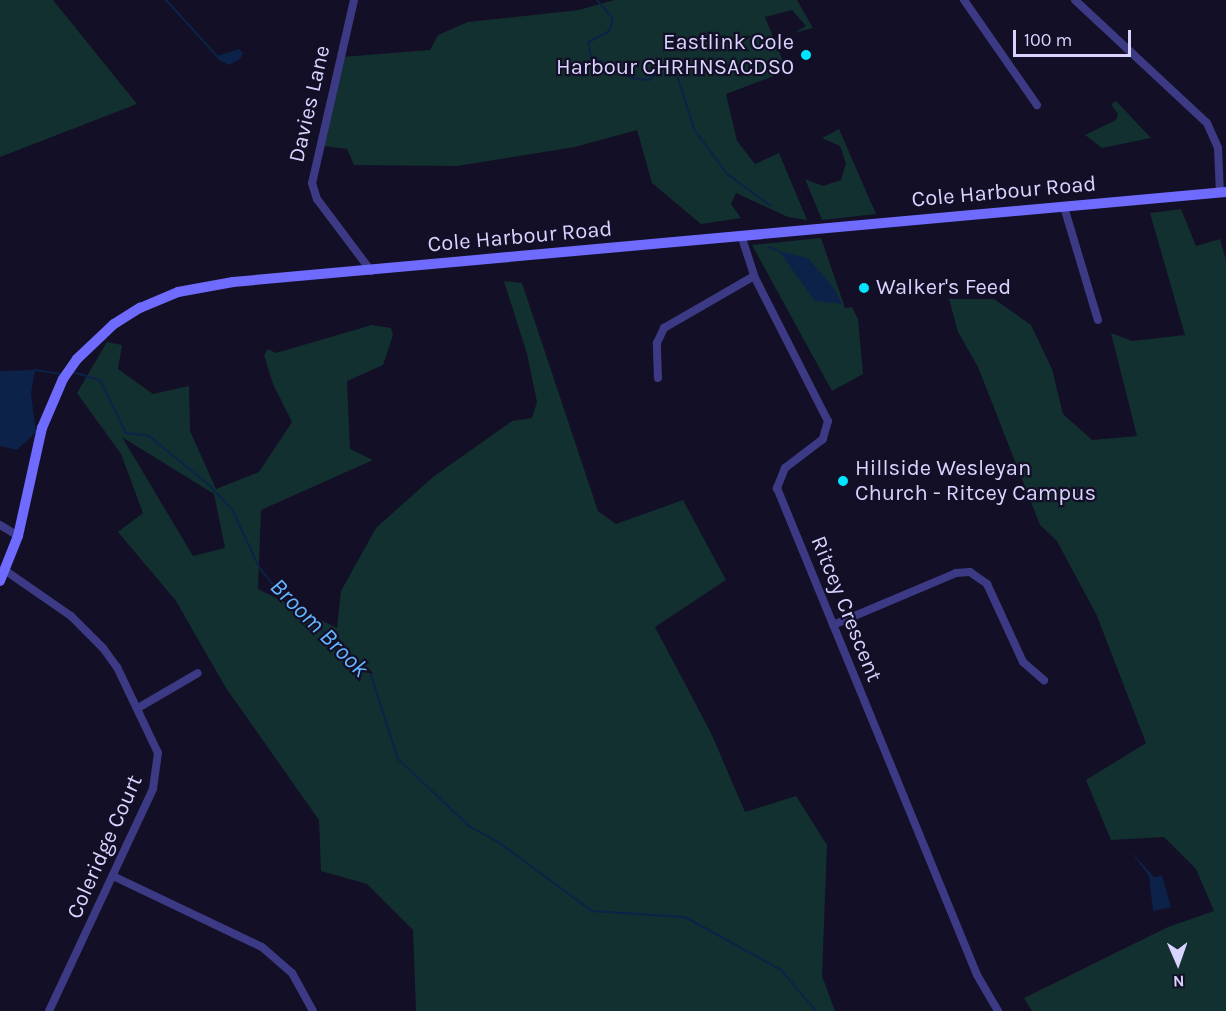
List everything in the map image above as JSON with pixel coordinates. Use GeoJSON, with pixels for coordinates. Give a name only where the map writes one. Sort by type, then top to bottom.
{"type":"FeatureCollection","features":[{"type":"Feature","properties":{"kind":"main road","name":"Cole Harbour Road"},"geometry":{"type":"LineString","coordinates":[[0,581],[6,571],[18,536],[39,439],[53,398],[77,359],[114,324],[159,299],[205,286],[1223,193]]}},
{"type":"Feature","properties":{"kind":"street","name":"Davies Lane"},"geometry":{"type":"LineString","coordinates":[[354,0],[312,183],[317,199],[371,271]]}},
{"type":"Feature","properties":{"kind":"street"},"geometry":{"type":"LineString","coordinates":[[964,0],[1037,105]]}},
{"type":"Feature","properties":{"kind":"street"},"geometry":{"type":"LineString","coordinates":[[1075,0],[1207,123],[1218,148],[1223,193]]}},
{"type":"Feature","properties":{"kind":"street"},"geometry":{"type":"LineString","coordinates":[[1064,207],[1098,321]]}},
{"type":"Feature","properties":{"kind":"street","name":"Ritcey Crescent"},"geometry":{"type":"LineString","coordinates":[[742,238],[754,276],[827,417],[823,439],[785,468],[777,486],[977,975],[998,1011]]}},
{"type":"Feature","properties":{"kind":"street"},"geometry":{"type":"LineString","coordinates":[[658,378],[657,343],[664,328],[754,276]]}},
{"type":"Feature","properties":{"kind":"street"},"geometry":{"type":"LineString","coordinates":[[0,525],[18,536]]}},
{"type":"Feature","properties":{"kind":"street","name":"Coleridge Court"},"geometry":{"type":"LineString","coordinates":[[6,571],[89,632],[117,667],[156,742],[158,775],[49,1011]]}},
{"type":"Feature","properties":{"kind":"street"},"geometry":{"type":"LineString","coordinates":[[833,625],[956,573],[970,572],[987,584],[1023,662],[1044,680]]}},
{"type":"Feature","properties":{"kind":"street"},"geometry":{"type":"LineString","coordinates":[[138,708],[198,673]]}},
{"type":"Feature","properties":{"kind":"street"},"geometry":{"type":"LineString","coordinates":[[113,876],[268,950],[296,979],[313,1011]]}},
{"type":"Feature","properties":{"kind":"green space"},"geometry":{"type":"Polygon","coordinates":[[[0,0],[53,0],[137,104],[0,157],[0,0]]]}},
{"type":"Feature","properties":{"kind":"green space"},"geometry":{"type":"Polygon","coordinates":[[[614,0],[797,0],[813,28],[794,33],[806,26],[792,10],[765,17],[787,71],[726,94],[737,141],[755,164],[779,153],[807,220],[788,217],[736,193],[731,204],[741,218],[701,224],[652,183],[637,130],[575,147],[457,166],[354,165],[347,149],[324,146],[342,57],[430,50],[438,35],[468,22],[579,10],[614,0]]]}},
{"type":"Feature","properties":{"kind":"green space"},"geometry":{"type":"Polygon","coordinates":[[[1116,101],[1151,138],[1102,148],[1085,135],[1116,120],[1118,114],[1111,104],[1116,101]]]}},
{"type":"Feature","properties":{"kind":"green space"},"geometry":{"type":"Polygon","coordinates":[[[839,129],[876,214],[822,220],[805,179],[823,186],[841,180],[846,163],[840,146],[822,138],[839,129]]]}},
{"type":"Feature","properties":{"kind":"green space"},"geometry":{"type":"Polygon","coordinates":[[[1181,209],[1196,246],[1220,239],[1226,260],[1226,1011],[1032,1011],[1024,998],[1168,927],[1214,911],[1196,869],[1164,837],[1111,840],[1086,780],[1146,743],[1097,616],[1057,541],[1040,525],[978,367],[958,332],[949,299],[994,299],[1031,325],[1052,369],[1063,414],[1092,440],[1137,436],[1111,333],[1132,341],[1185,335],[1150,213],[1181,209]]]}},
{"type":"Feature","properties":{"kind":"green space"},"geometry":{"type":"Polygon","coordinates":[[[821,238],[845,308],[852,307],[858,319],[863,374],[832,391],[752,245],[821,238]]]}},
{"type":"Feature","properties":{"kind":"green space"},"geometry":{"type":"Polygon","coordinates":[[[504,281],[522,283],[598,511],[616,524],[683,500],[726,580],[655,627],[711,733],[745,812],[796,796],[827,845],[822,976],[835,1011],[416,1011],[413,930],[367,884],[321,871],[319,820],[226,688],[176,601],[118,532],[143,513],[121,454],[77,393],[107,342],[122,345],[118,369],[153,394],[189,386],[190,431],[216,489],[259,472],[292,422],[273,384],[264,355],[268,349],[276,353],[372,325],[391,328],[393,335],[383,365],[347,381],[350,449],[373,460],[261,510],[258,589],[337,628],[341,591],[376,528],[433,477],[512,421],[532,418],[537,402],[527,354],[504,281]],[[122,437],[193,556],[225,548],[214,494],[122,437]]]}},
{"type":"Feature","properties":{"kind":"water"},"geometry":{"type":"Polygon","coordinates":[[[239,49],[243,53],[240,59],[229,65],[217,59],[217,56],[239,49]]]}},
{"type":"Feature","properties":{"kind":"water"},"geometry":{"type":"Polygon","coordinates":[[[779,251],[808,258],[834,288],[842,304],[815,301],[779,251]]]}},
{"type":"Feature","properties":{"kind":"water"},"geometry":{"type":"Polygon","coordinates":[[[35,370],[31,394],[36,432],[17,450],[0,446],[0,371],[35,370]]]}},
{"type":"Feature","properties":{"kind":"water"},"geometry":{"type":"Polygon","coordinates":[[[1129,849],[1154,877],[1162,876],[1171,907],[1153,911],[1149,876],[1129,849]]]}},
{"type":"Feature","properties":{"kind":"waterway"},"geometry":{"type":"LineString","coordinates":[[166,0],[217,56]]}},
{"type":"Feature","properties":{"kind":"waterway"},"geometry":{"type":"LineString","coordinates":[[597,0],[612,17],[612,24],[608,32],[588,42],[591,56],[632,78],[649,80],[665,67],[674,66],[694,129],[727,174],[771,206]]}},
{"type":"Feature","properties":{"kind":"waterway"},"geometry":{"type":"LineString","coordinates":[[769,247],[779,251]]}},
{"type":"Feature","properties":{"kind":"waterway","name":"Broom Brook"},"geometry":{"type":"LineString","coordinates":[[35,370],[61,374]]}},
{"type":"Feature","properties":{"kind":"waterway","name":"Broom Brook"},"geometry":{"type":"LineString","coordinates":[[73,372],[100,380],[126,433],[149,436],[210,486],[233,511],[259,567],[282,596],[370,672],[398,759],[469,826],[498,842],[592,911],[685,917],[781,970],[816,1011]]}},
{"type":"Feature","properties":{"kind":"place","name":"Eastlink Cole Harbour CHRHNSACDS0"},"geometry":{"type":"Point","coordinates":[806,55]}},
{"type":"Feature","properties":{"kind":"place","name":"Walker's Feed"},"geometry":{"type":"Point","coordinates":[864,288]}},
{"type":"Feature","properties":{"kind":"place","name":"Hillside Wesleyan Church - Ritcey Campus"},"geometry":{"type":"Point","coordinates":[843,481]}}]}
